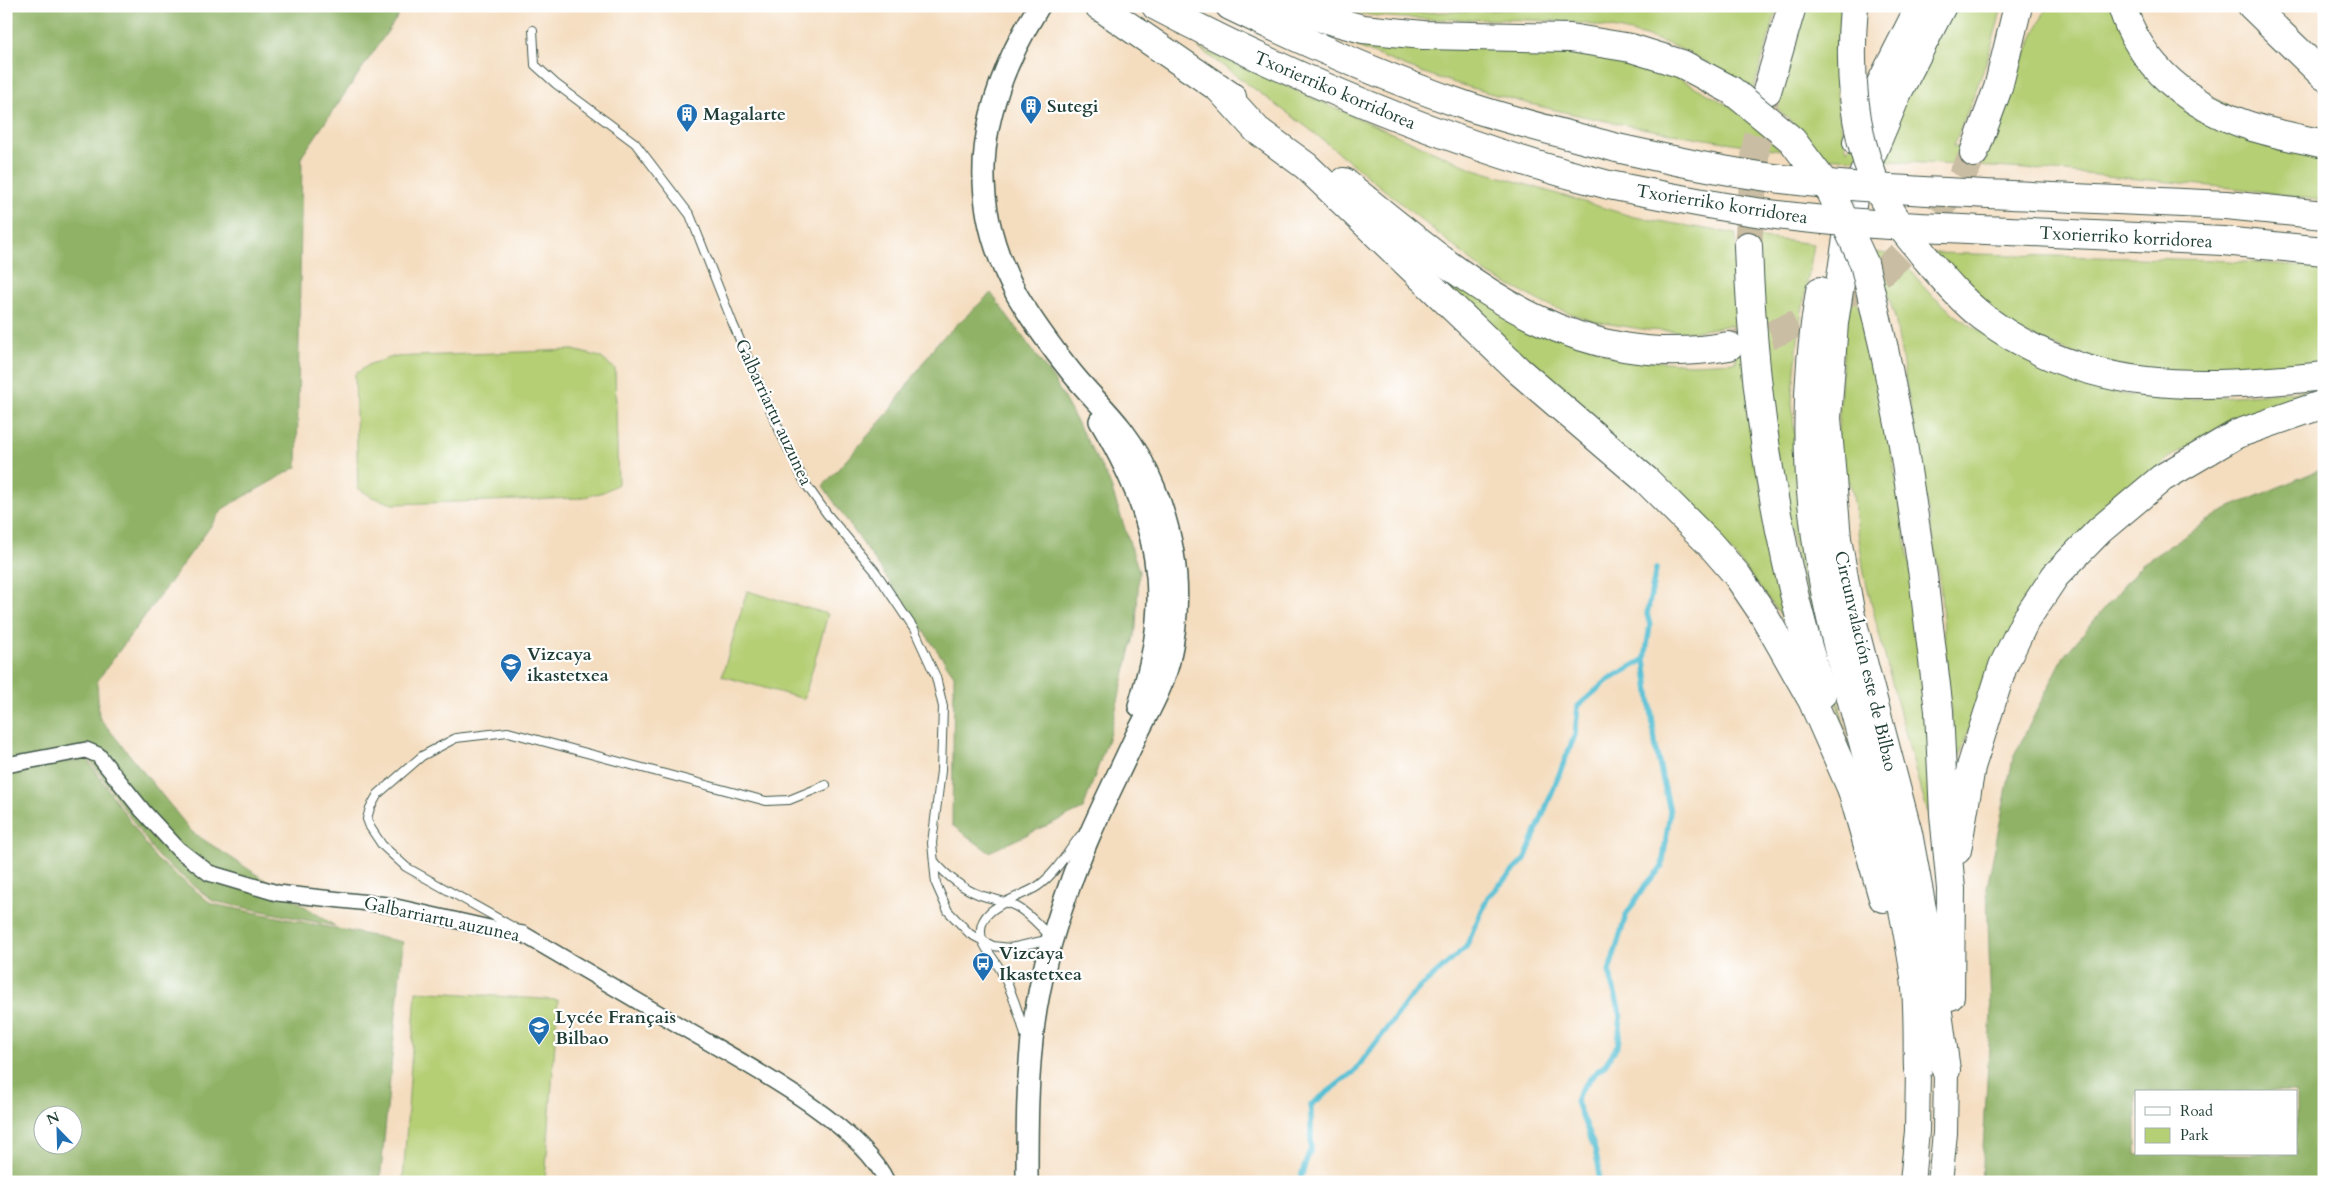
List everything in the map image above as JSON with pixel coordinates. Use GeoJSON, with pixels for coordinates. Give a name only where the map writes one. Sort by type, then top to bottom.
{"type":"FeatureCollection","features":[{"type":"Feature","properties":{"kind":"highway"},"geometry":{"type":"LineString","coordinates":[[1099,6],[1278,128],[1470,281],[1532,317],[1566,333],[1595,341],[1644,350],[1700,351],[1729,346]]}},
{"type":"Feature","properties":{"kind":"highway","name":"Txorierriko korridorea"},"geometry":{"type":"LineString","coordinates":[[1156,6],[1321,87],[1414,125],[1519,161],[1609,185],[1777,215],[1889,225],[2223,241],[2324,251]]}},
{"type":"Feature","properties":{"kind":"highway","name":"Txorierriko korridorea"},"geometry":{"type":"LineString","coordinates":[[1230,6],[1298,39],[1358,65],[1463,105],[1617,148],[1703,167],[1782,179],[1892,189],[2226,205],[2324,215]]}},
{"type":"Feature","properties":{"kind":"highway"},"geometry":{"type":"LineString","coordinates":[[1277,6],[1363,29],[1423,35],[1570,38],[1631,48],[1682,64],[1731,90],[1792,140],[1832,192],[1864,263],[1903,444],[1923,576],[1939,711],[1944,814],[1951,889],[1950,996],[1946,1070]]}},
{"type":"Feature","properties":{"kind":"highway"},"geometry":{"type":"LineString","coordinates":[[1767,91],[1792,6]]}},
{"type":"Feature","properties":{"kind":"highway"},"geometry":{"type":"LineString","coordinates":[[1854,6],[1851,44],[1852,84],[1863,144],[1872,178],[1890,212],[1926,257],[1947,283],[1983,316],[2026,345],[2064,362],[2111,377],[2149,383],[2189,385],[2242,384],[2324,376]]}},
{"type":"Feature","properties":{"kind":"highway","name":"Circunvalación este de Bilbao"},"geometry":{"type":"LineString","coordinates":[[1918,1069],[1914,972],[1898,884],[1846,680],[1822,575],[1812,501],[1809,443],[1812,338],[1838,195],[1873,99],[1920,6]]}},
{"type":"Feature","properties":{"kind":"highway","name":"Circunvalación este de Bilbao"},"geometry":{"type":"LineString","coordinates":[[1942,6],[1897,94],[1853,200],[1834,323],[1827,418],[1832,493],[1851,616],[1908,833],[1928,941],[1946,1070]]}},
{"type":"Feature","properties":{"kind":"highway"},"geometry":{"type":"LineString","coordinates":[[1974,153],[1998,88],[2018,6]]}},
{"type":"Feature","properties":{"kind":"highway"},"geometry":{"type":"LineString","coordinates":[[2122,6],[2127,24],[2147,58],[2180,92],[2216,112],[2250,127],[2324,144]]}},
{"type":"Feature","properties":{"kind":"highway"},"geometry":{"type":"LineString","coordinates":[[2252,6],[2324,76]]}},
{"type":"Feature","properties":{"kind":"highway"},"geometry":{"type":"LineString","coordinates":[[1218,87],[1258,130],[1306,166],[1519,371],[1646,480],[1710,544],[1737,575],[1784,651],[1812,700],[1852,790]]}},
{"type":"Feature","properties":{"kind":"highway"},"geometry":{"type":"LineString","coordinates":[[1748,246],[1750,316],[1759,402],[1773,496],[1789,576],[1810,657],[1852,790],[1882,894],[1918,1069]]}},
{"type":"Feature","properties":{"kind":"highway"},"geometry":{"type":"LineString","coordinates":[[1951,889],[1971,767],[2003,666],[2025,621],[2055,576],[2100,530],[2162,478],[2237,434],[2324,404]]}},
{"type":"Feature","properties":{"kind":"main road","name":"Circunvalación este de Bilbao"},"geometry":{"type":"LineString","coordinates":[[1912,1182],[1917,1132],[1918,1069]]}},
{"type":"Feature","properties":{"kind":"main road","name":"Circunvalación este de Bilbao"},"geometry":{"type":"LineString","coordinates":[[1940,1182],[1946,1070]]}},
{"type":"Feature","properties":{"kind":"street"},"geometry":{"type":"LineString","coordinates":[[1027,1182],[1030,1058],[1034,1020],[1053,938],[1075,872],[1124,763],[1152,659],[1158,619],[1157,574],[1152,542],[1137,491],[1124,462],[1075,377],[1018,296],[998,251],[988,212],[984,182],[987,125],[1001,77],[1038,6]]}},
{"type":"Feature","properties":{"kind":"street","name":"Galbarriartu auzunea"},"geometry":{"type":"LineString","coordinates":[[6,765],[86,750],[98,755],[142,811],[178,849],[209,872],[243,884],[277,893],[387,905],[523,934],[790,1090],[846,1134],[868,1154],[887,1182]]}},
{"type":"Feature","properties":{"kind":"lane","name":"Galbarriartu auzunea"},"geometry":{"type":"LineString","coordinates":[[533,30],[535,65],[556,84],[635,143],[690,215],[733,324],[781,434],[805,483],[827,514],[875,571],[914,629],[936,677],[944,707],[942,771],[932,837],[936,884],[948,911],[970,934],[983,942]]}},
{"type":"Feature","properties":{"kind":"lane"},"geometry":{"type":"LineString","coordinates":[[523,934],[406,867],[382,845],[367,819],[370,808],[378,794],[396,776],[422,756],[456,738],[508,732],[766,801],[789,800],[826,785]]}},
{"type":"Feature","properties":{"kind":"lane"},"geometry":{"type":"LineString","coordinates":[[1030,1058],[1016,1005],[1000,969],[983,942],[981,932],[986,916],[1004,902],[1038,886],[1048,877],[1103,807]]}},
{"type":"Feature","properties":{"kind":"lane"},"geometry":{"type":"LineString","coordinates":[[934,861],[960,886],[979,895],[1004,902],[1028,914],[1053,938]]}},
{"type":"Feature","properties":{"kind":"lane"},"geometry":{"type":"LineString","coordinates":[[983,942],[993,946],[1010,948],[1053,938]]}},
{"type":"Feature","properties":{"kind":"green space"},"geometry":{"type":"Polygon","coordinates":[[[6,6],[405,6],[302,156],[297,467],[224,508],[97,681],[99,717],[192,832],[335,926],[213,901],[158,857],[88,757],[6,768],[6,6]]]}},
{"type":"Feature","properties":{"kind":"green space"},"geometry":{"type":"Polygon","coordinates":[[[1322,6],[1355,6],[1417,13],[1549,6],[1778,6],[1752,94],[1735,81],[1688,53],[1643,35],[1606,27],[1548,21],[1400,18],[1348,12],[1322,6]]]}},
{"type":"Feature","properties":{"kind":"green space"},"geometry":{"type":"Polygon","coordinates":[[[1803,6],[1844,6],[1838,42],[1836,79],[1839,115],[1847,150],[1920,66],[1954,6],[2002,6],[1993,42],[1981,77],[1953,146],[1984,148],[2047,6],[2112,6],[2137,57],[2324,157],[2324,201],[2243,189],[2044,170],[1820,157],[1806,136],[1773,104],[1779,75],[1803,6]]]}},
{"type":"Feature","properties":{"kind":"green space"},"geometry":{"type":"Polygon","coordinates":[[[1331,36],[1407,42],[1560,45],[1655,65],[1739,111],[1781,150],[1605,121],[1519,101],[1420,72],[1331,36]]]}},
{"type":"Feature","properties":{"kind":"green space"},"geometry":{"type":"Polygon","coordinates":[[[1197,47],[1471,168],[1634,217],[1736,234],[1742,319],[1762,491],[1771,548],[1791,635],[1778,611],[1732,552],[1377,236],[1615,358],[1691,364],[1736,362],[1731,325],[1692,332],[1648,330],[1592,321],[1545,304],[1488,274],[1308,128],[1197,47]]]}},
{"type":"Feature","properties":{"kind":"green space"},"geometry":{"type":"Polygon","coordinates":[[[1755,237],[1814,244],[1799,328],[1792,402],[1801,515],[1820,617],[1848,744],[1797,558],[1774,460],[1755,237]]]}},
{"type":"Feature","properties":{"kind":"green space"},"geometry":{"type":"Polygon","coordinates":[[[1874,252],[1899,256],[1929,293],[1960,319],[2047,372],[2126,395],[2193,399],[2315,390],[2226,423],[2166,460],[1991,666],[1955,769],[1940,581],[1895,317],[1874,252]]]}},
{"type":"Feature","properties":{"kind":"green space"},"geometry":{"type":"Polygon","coordinates":[[[1933,253],[2212,260],[2324,267],[2324,363],[2223,373],[2124,369],[2072,353],[2015,329],[1964,286],[1933,253]]]}},
{"type":"Feature","properties":{"kind":"green space"},"geometry":{"type":"Polygon","coordinates":[[[1849,267],[1882,393],[1920,628],[1936,837],[1919,784],[1864,573],[1852,489],[1836,459],[1849,267]]]}},
{"type":"Feature","properties":{"kind":"green space"},"geometry":{"type":"Polygon","coordinates":[[[991,293],[1054,380],[1109,481],[1139,571],[1136,628],[1110,733],[1083,809],[989,852],[952,825],[954,675],[823,486],[888,413],[937,343],[991,293]]]}},
{"type":"Feature","properties":{"kind":"green space"},"geometry":{"type":"Polygon","coordinates":[[[573,350],[600,357],[615,369],[618,484],[603,492],[581,498],[393,504],[372,497],[358,488],[355,374],[370,364],[393,357],[573,350]]]}},
{"type":"Feature","properties":{"kind":"green space"},"geometry":{"type":"Polygon","coordinates":[[[2324,468],[2324,1182],[1981,1182],[1991,1013],[1987,887],[2013,758],[2064,656],[2142,564],[2226,509],[2324,468]]]}},
{"type":"Feature","properties":{"kind":"green space"},"geometry":{"type":"Polygon","coordinates":[[[747,591],[828,614],[804,699],[722,676],[747,591]]]}},
{"type":"Feature","properties":{"kind":"green space"},"geometry":{"type":"Polygon","coordinates":[[[87,759],[156,859],[212,904],[403,942],[380,1182],[6,1182],[6,770],[87,759]]]}},
{"type":"Feature","properties":{"kind":"green space"},"geometry":{"type":"Polygon","coordinates":[[[416,991],[558,1000],[545,1182],[403,1182],[416,991]]]}},
{"type":"Feature","properties":{"kind":"waterway"},"geometry":{"type":"LineString","coordinates":[[1598,1182],[1599,1168],[1594,1146],[1576,1102],[1580,1091],[1595,1073],[1604,1066],[1618,1045],[1621,1016],[1609,971],[1626,915],[1644,887],[1662,867],[1670,811],[1656,750],[1645,659],[1650,625],[1647,614],[1656,569]]}},
{"type":"Feature","properties":{"kind":"waterway"},"geometry":{"type":"LineString","coordinates":[[1299,1182],[1311,1148],[1311,1105],[1355,1071],[1412,995],[1466,947],[1488,897],[1525,859],[1575,735],[1578,706],[1608,680],[1645,659]]}},
{"type":"Feature","properties":{"kind":"tunnel"},"geometry":{"type":"LineString","coordinates":[[1748,246],[1756,146],[1766,95]]}},
{"type":"Feature","properties":{"kind":"tunnel"},"geometry":{"type":"LineString","coordinates":[[1730,345],[1771,335],[1806,319],[1885,270],[1922,234],[1961,178],[1974,153]]}},
{"type":"Feature","properties":{"kind":"place","name":"Sutegi"},"geometry":{"type":"Point","coordinates":[1031,125]}},
{"type":"Feature","properties":{"kind":"place","name":"Magalarte"},"geometry":{"type":"Point","coordinates":[687,133]}},
{"type":"Feature","properties":{"kind":"place","name":"Vizcaya ikastetxea"},"geometry":{"type":"Point","coordinates":[511,683]}},
{"type":"Feature","properties":{"kind":"place","name":"Vizcaya Ikastetxea"},"geometry":{"type":"Point","coordinates":[983,982]}},
{"type":"Feature","properties":{"kind":"place","name":"Lycée Français Bilbao"},"geometry":{"type":"Point","coordinates":[539,1046]}}]}
